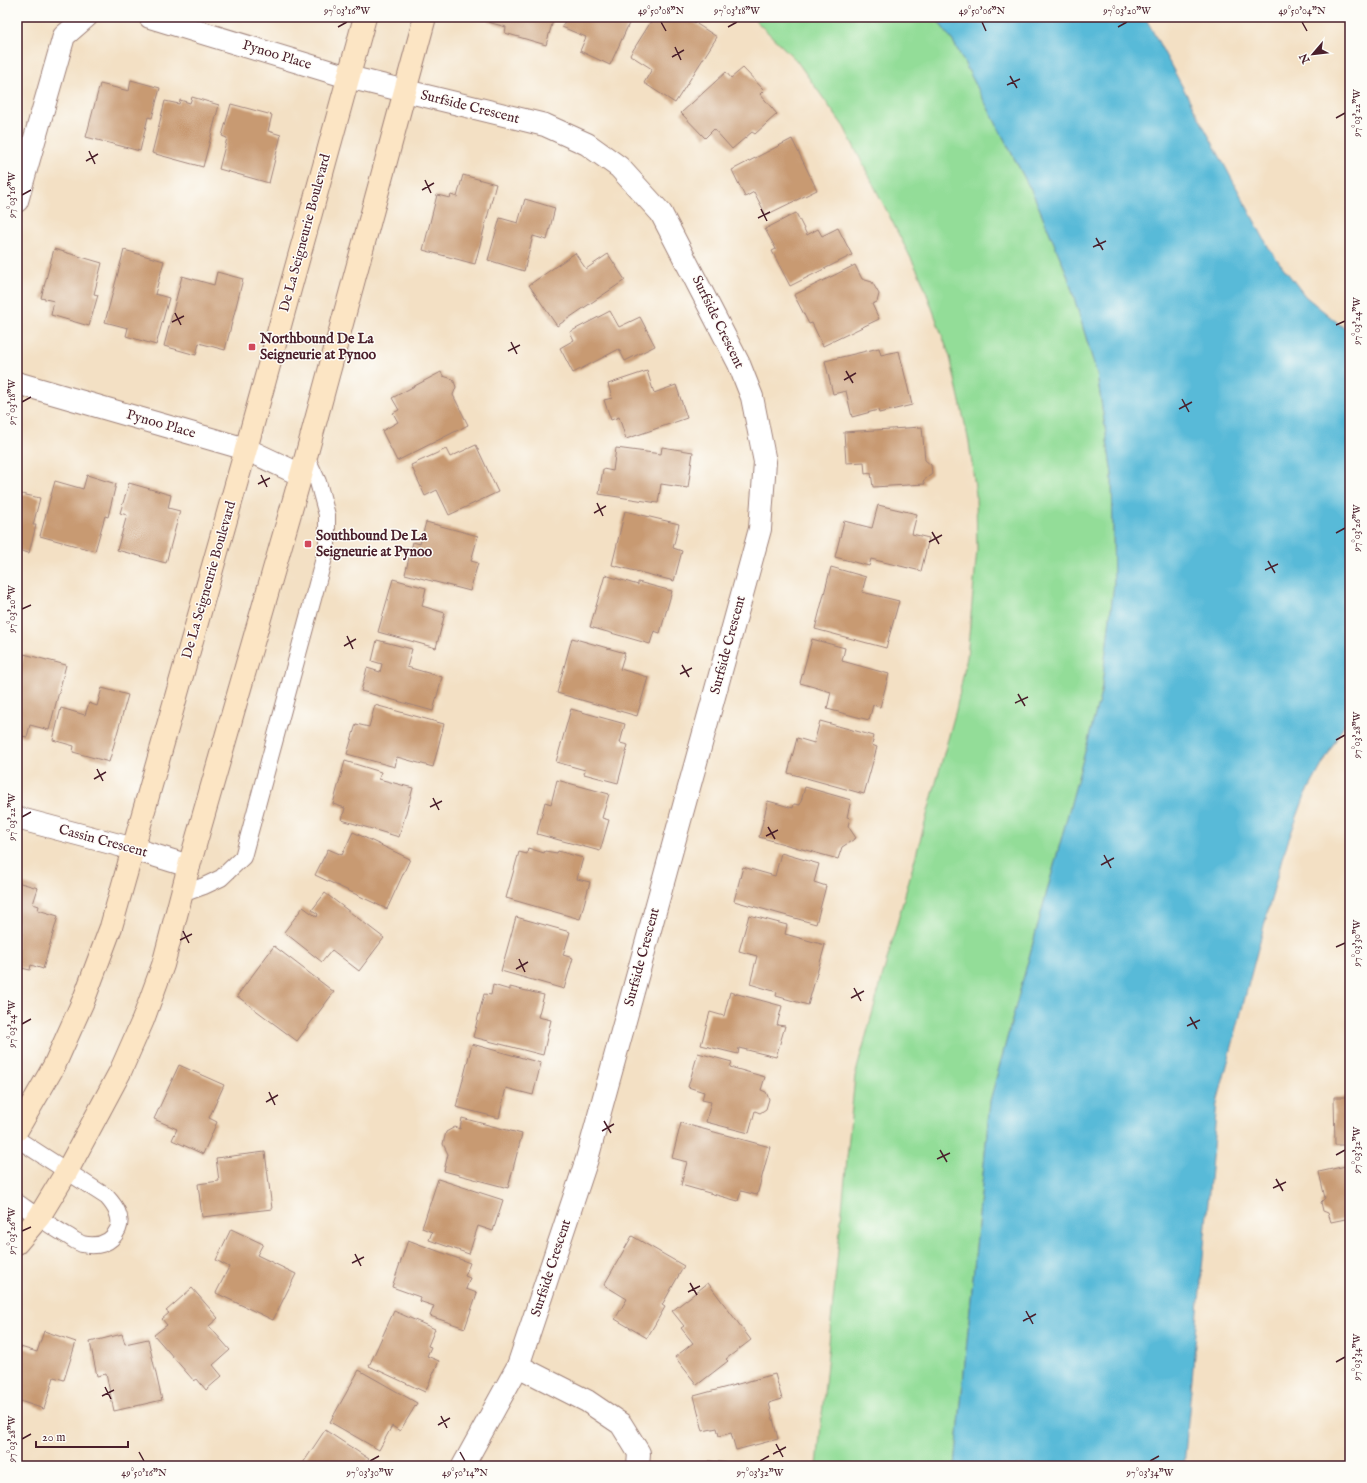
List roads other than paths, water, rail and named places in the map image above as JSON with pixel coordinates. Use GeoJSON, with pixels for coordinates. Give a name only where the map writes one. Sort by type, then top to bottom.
{"type":"FeatureCollection","features":[{"type":"Feature","properties":{"kind":"street"},"geometry":{"type":"LineString","coordinates":[[17,201],[64,36],[86,17]]}},
{"type":"Feature","properties":{"kind":"street","name":"Pynoo Place"},"geometry":{"type":"LineString","coordinates":[[150,17],[348,77],[404,91]]}},
{"type":"Feature","properties":{"kind":"street","name":"De La Seigneurie Boulevard"},"geometry":{"type":"LineString","coordinates":[[17,1130],[54,1066],[84,999],[112,927],[365,17]]}},
{"type":"Feature","properties":{"kind":"street"},"geometry":{"type":"LineString","coordinates":[[17,1243],[39,1217],[67,1171],[120,1072],[143,1020],[163,965],[189,866],[303,466],[425,17]]}},
{"type":"Feature","properties":{"kind":"street","name":"Surfside Crescent"},"geometry":{"type":"LineString","coordinates":[[404,91],[544,126],[587,144],[620,167],[661,213],[739,364],[752,397],[765,462],[760,529],[587,1159],[518,1366],[463,1466]]}},
{"type":"Feature","properties":{"kind":"street","name":"Pynoo Place"},"geometry":{"type":"LineString","coordinates":[[17,383],[303,466]]}},
{"type":"Feature","properties":{"kind":"street","name":"Cassin Crescent"},"geometry":{"type":"LineString","coordinates":[[17,818],[189,866]]}},
{"type":"Feature","properties":{"kind":"street"},"geometry":{"type":"LineString","coordinates":[[518,1366],[587,1401],[621,1424],[639,1453],[638,1466]]}},
{"type":"Feature","properties":{"kind":"lane"},"geometry":{"type":"LineString","coordinates":[[182,894],[222,878],[243,857],[327,547],[328,515],[318,482],[303,466]]}},
{"type":"Feature","properties":{"kind":"lane"},"geometry":{"type":"LineString","coordinates":[[17,1139],[107,1197],[116,1208],[120,1224],[116,1233],[105,1244],[95,1245],[80,1243],[17,1202]]}},
{"type":"Feature","properties":{"kind":"water"},"geometry":{"type":"Polygon","coordinates":[[[935,17],[1145,17],[1270,250],[1305,296],[1350,333],[1350,717],[1345,723],[1304,798],[1282,858],[1217,1103],[1184,1466],[955,1466],[990,1101],[1101,693],[1114,584],[1112,474],[1097,374],[1067,274],[1035,198],[954,43],[935,17]]]}},
{"type":"Feature","properties":{"kind":"place","name":"Northbound De La Seigneurie at Pynoo"},"geometry":{"type":"Point","coordinates":[252,347]}},
{"type":"Feature","properties":{"kind":"place","name":"Southbound De La Seigneurie at Pynoo"},"geometry":{"type":"Point","coordinates":[308,544]}}]}
